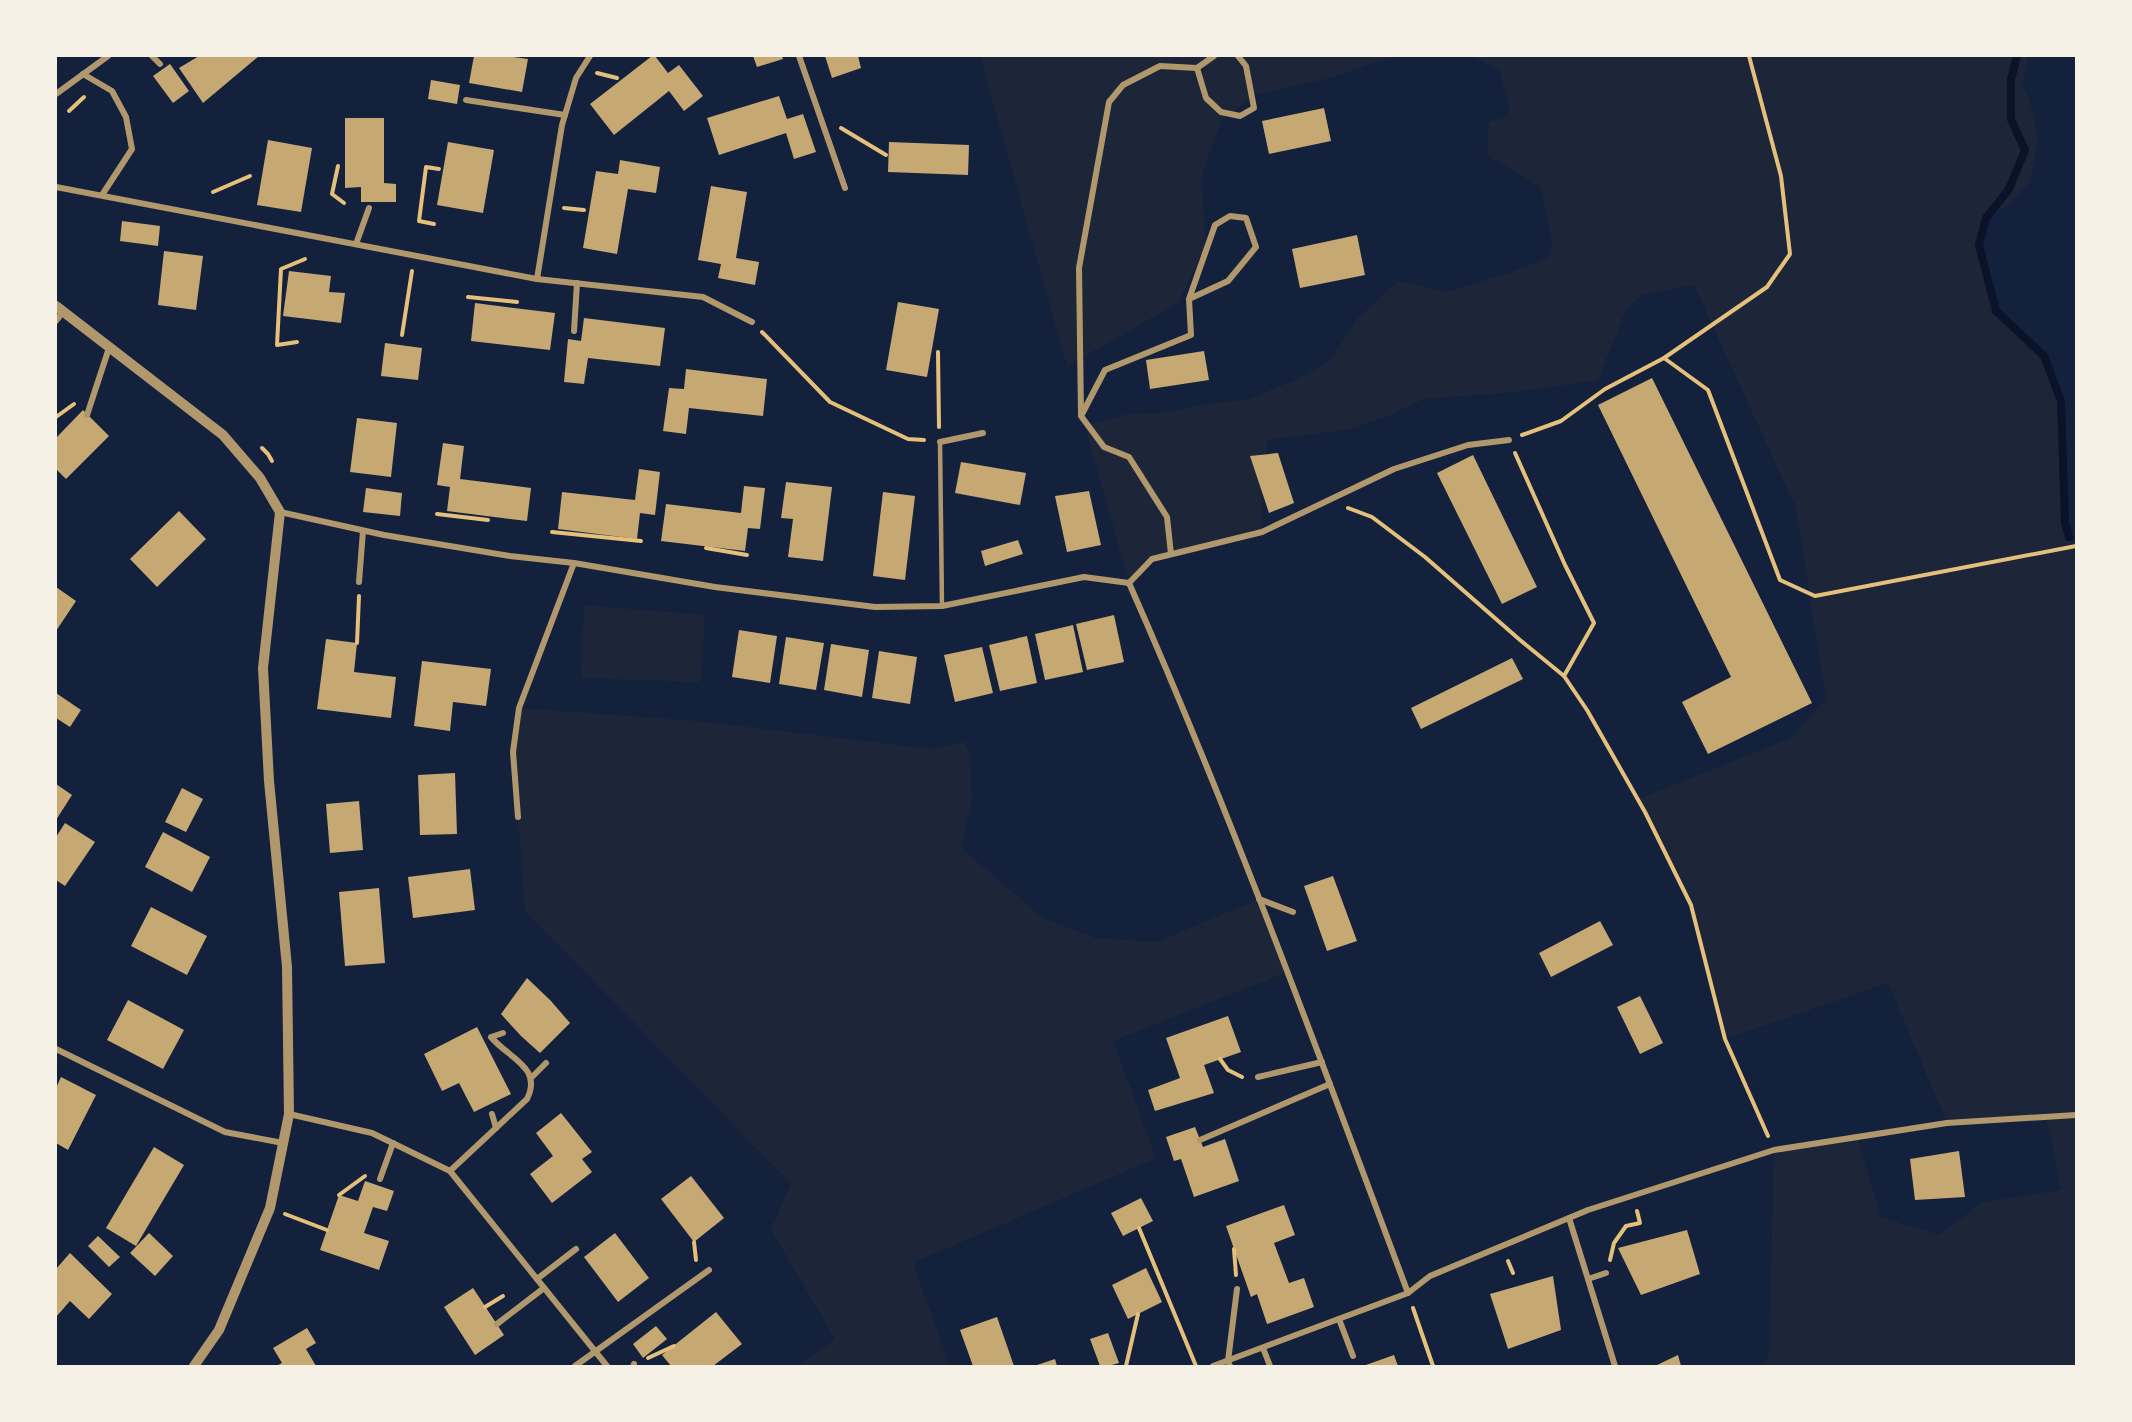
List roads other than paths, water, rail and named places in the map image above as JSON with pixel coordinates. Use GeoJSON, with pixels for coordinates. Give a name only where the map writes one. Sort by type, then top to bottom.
{"type":"FeatureCollection","features":[{"type":"Feature","properties":{"kind":"street"},"geometry":{"type":"LineString","coordinates":[[56,94],[108,56]]}},
{"type":"Feature","properties":{"kind":"street"},"geometry":{"type":"LineString","coordinates":[[152,56],[160,64]]}},
{"type":"Feature","properties":{"kind":"street"},"geometry":{"type":"LineString","coordinates":[[537,279],[565,115],[576,78],[588,56]]}},
{"type":"Feature","properties":{"kind":"street"},"geometry":{"type":"LineString","coordinates":[[799,56],[846,188]]}},
{"type":"Feature","properties":{"kind":"street"},"geometry":{"type":"LineString","coordinates":[[1171,554],[1167,517],[1129,457],[1104,447],[1082,416],[1079,268],[1109,102],[1123,84],[1160,66],[1197,68],[1214,56]]}},
{"type":"Feature","properties":{"kind":"street"},"geometry":{"type":"LineString","coordinates":[[1197,68],[1206,98],[1221,112],[1240,116],[1254,108],[1246,66],[1238,56]]}},
{"type":"Feature","properties":{"kind":"street"},"geometry":{"type":"LineString","coordinates":[[82,74],[112,91],[126,117],[132,149],[102,195]]}},
{"type":"Feature","properties":{"kind":"street"},"geometry":{"type":"LineString","coordinates":[[466,100],[565,115]]}},
{"type":"Feature","properties":{"kind":"street"},"geometry":{"type":"LineString","coordinates":[[56,187],[537,279],[703,297],[752,322]]}},
{"type":"Feature","properties":{"kind":"street"},"geometry":{"type":"LineString","coordinates":[[356,244],[369,208]]}},
{"type":"Feature","properties":{"kind":"street"},"geometry":{"type":"LineString","coordinates":[[1082,416],[1105,370],[1191,335],[1188,299],[1215,225],[1230,216],[1246,218],[1256,247],[1228,281],[1188,299]]}},
{"type":"Feature","properties":{"kind":"street"},"geometry":{"type":"LineString","coordinates":[[574,331],[577,283]]}},
{"type":"Feature","properties":{"kind":"street"},"geometry":{"type":"LineString","coordinates":[[58,313],[109,348],[223,435],[260,478],[280,512],[263,668],[269,782],[287,967],[289,1114],[270,1208],[219,1330],[194,1366]]}},
{"type":"Feature","properties":{"kind":"street"},"geometry":{"type":"LineString","coordinates":[[87,415],[109,348]]}},
{"type":"Feature","properties":{"kind":"street"},"geometry":{"type":"LineString","coordinates":[[940,442],[983,433]]}},
{"type":"Feature","properties":{"kind":"street"},"geometry":{"type":"LineString","coordinates":[[1129,583],[1152,559],[1262,532],[1394,469],[1468,445],[1509,440]]}},
{"type":"Feature","properties":{"kind":"street"},"geometry":{"type":"LineString","coordinates":[[280,512],[363,531],[510,556],[574,563],[714,587],[875,608],[942,606],[1084,577],[1129,583]]}},
{"type":"Feature","properties":{"kind":"street"},"geometry":{"type":"LineString","coordinates":[[359,582],[363,531]]}},
{"type":"Feature","properties":{"kind":"street"},"geometry":{"type":"LineString","coordinates":[[518,817],[513,752],[519,708],[574,563]]}},
{"type":"Feature","properties":{"kind":"street"},"geometry":{"type":"LineString","coordinates":[[1129,583],[1178,693],[1259,899],[1408,1293]]}},
{"type":"Feature","properties":{"kind":"street"},"geometry":{"type":"LineString","coordinates":[[1259,899],[1293,912]]}},
{"type":"Feature","properties":{"kind":"street"},"geometry":{"type":"LineString","coordinates":[[450,1171],[526,1099],[532,1088],[532,1077],[491,1036],[503,1033]]}},
{"type":"Feature","properties":{"kind":"street"},"geometry":{"type":"LineString","coordinates":[[56,1048],[225,1132],[283,1143]]}},
{"type":"Feature","properties":{"kind":"street"},"geometry":{"type":"LineString","coordinates":[[1258,1077],[1322,1062]]}},
{"type":"Feature","properties":{"kind":"street"},"geometry":{"type":"LineString","coordinates":[[532,1077],[546,1063]]}},
{"type":"Feature","properties":{"kind":"street"},"geometry":{"type":"LineString","coordinates":[[1200,1140],[1330,1084]]}},
{"type":"Feature","properties":{"kind":"street"},"geometry":{"type":"LineString","coordinates":[[289,1114],[372,1133],[450,1171],[607,1366]]}},
{"type":"Feature","properties":{"kind":"street"},"geometry":{"type":"LineString","coordinates":[[492,1114],[496,1128]]}},
{"type":"Feature","properties":{"kind":"street"},"geometry":{"type":"LineString","coordinates":[[1213,1366],[1229,1364],[1263,1348],[1408,1293],[1430,1276],[1569,1218],[1774,1150],[1947,1124],[2076,1115]]}},
{"type":"Feature","properties":{"kind":"street"},"geometry":{"type":"LineString","coordinates":[[380,1179],[393,1143]]}},
{"type":"Feature","properties":{"kind":"street"},"geometry":{"type":"LineString","coordinates":[[1569,1218],[1615,1366]]}},
{"type":"Feature","properties":{"kind":"street"},"geometry":{"type":"LineString","coordinates":[[537,1279],[576,1249]]}},
{"type":"Feature","properties":{"kind":"street"},"geometry":{"type":"LineString","coordinates":[[575,1366],[709,1270]]}},
{"type":"Feature","properties":{"kind":"street"},"geometry":{"type":"LineString","coordinates":[[1588,1279],[1606,1273]]}},
{"type":"Feature","properties":{"kind":"street"},"geometry":{"type":"LineString","coordinates":[[496,1324],[544,1288]]}},
{"type":"Feature","properties":{"kind":"street"},"geometry":{"type":"LineString","coordinates":[[1229,1364],[1237,1289]]}},
{"type":"Feature","properties":{"kind":"street"},"geometry":{"type":"LineString","coordinates":[[1339,1319],[1353,1356]]}},
{"type":"Feature","properties":{"kind":"street"},"geometry":{"type":"LineString","coordinates":[[1263,1348],[1270,1366]]}},
{"type":"Feature","properties":{"kind":"lane"},"geometry":{"type":"LineString","coordinates":[[940,442],[942,606]]}},
{"type":"Feature","properties":{"kind":"waterway"},"geometry":{"type":"LineString","coordinates":[[2017,56],[2011,79],[2011,119],[2025,150],[2009,189],[1986,218],[1979,245],[1996,311],[2044,356],[2061,401],[2065,523],[2069,537]]}}]}
